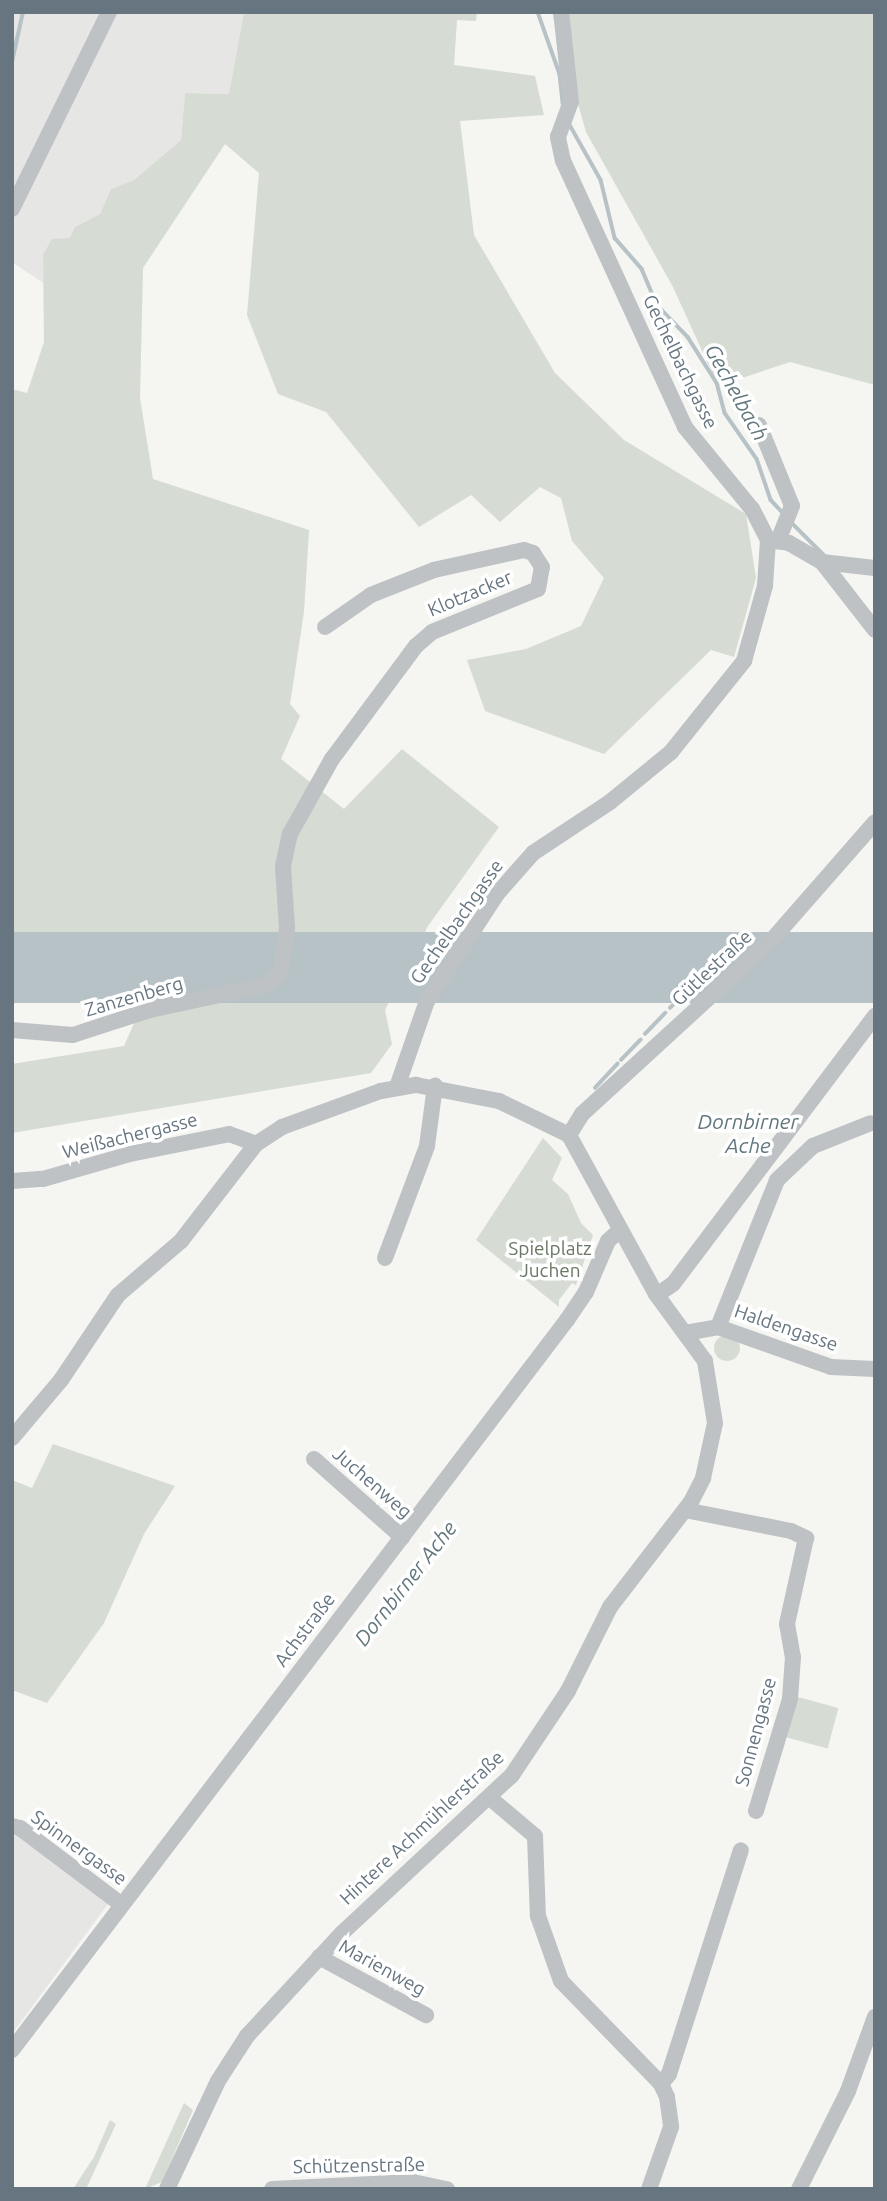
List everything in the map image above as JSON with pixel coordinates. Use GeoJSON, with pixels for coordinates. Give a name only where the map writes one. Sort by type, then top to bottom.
{"type":"FeatureCollection","features":[{"type":"Feature","properties":{"kind":"street"},"geometry":{"type":"LineString","coordinates":[[12,209],[17,181],[109,12]]}},
{"type":"Feature","properties":{"kind":"street","name":"Gechelbachgasse"},"geometry":{"type":"LineString","coordinates":[[397,1087],[427,1001],[497,894],[533,853],[610,802],[671,752],[744,661],[765,586],[773,540],[680,417],[568,172],[558,137],[571,102],[561,12]]}},
{"type":"Feature","properties":{"kind":"street"},"geometry":{"type":"LineString","coordinates":[[759,425],[788,490],[788,517],[773,540],[829,562],[875,568]]}},
{"type":"Feature","properties":{"kind":"street","name":"Klotzacker"},"geometry":{"type":"LineString","coordinates":[[286,949],[283,874],[290,835],[332,759],[416,646],[432,632],[538,589],[542,567],[533,553],[524,550],[434,570],[371,594],[325,627]]}},
{"type":"Feature","properties":{"kind":"street"},"geometry":{"type":"LineString","coordinates":[[829,562],[875,631]]}},
{"type":"Feature","properties":{"kind":"street","name":"Gütlestraße"},"geometry":{"type":"LineString","coordinates":[[569,1135],[582,1114],[771,941],[875,822]]}},
{"type":"Feature","properties":{"kind":"street","name":"Zanzenberg"},"geometry":{"type":"LineString","coordinates":[[12,1030],[74,1035],[150,1010],[266,985],[280,974],[286,949]]}},
{"type":"Feature","properties":{"kind":"street"},"geometry":{"type":"LineString","coordinates":[[658,1296],[673,1284],[875,1016]]}},
{"type":"Feature","properties":{"kind":"street"},"geometry":{"type":"LineString","coordinates":[[385,1258],[427,1146],[435,1086]]}},
{"type":"Feature","properties":{"kind":"street"},"geometry":{"type":"LineString","coordinates":[[12,1438],[61,1380],[118,1295],[181,1241],[256,1144],[282,1127],[397,1087],[435,1086],[512,1106],[569,1135]]}},
{"type":"Feature","properties":{"kind":"street"},"geometry":{"type":"LineString","coordinates":[[718,1327],[777,1180],[798,1155],[871,1123]]}},
{"type":"Feature","properties":{"kind":"street","name":"Weißachergasse"},"geometry":{"type":"LineString","coordinates":[[12,1181],[43,1179],[130,1154],[229,1134],[256,1144]]}},
{"type":"Feature","properties":{"kind":"street","name":"Hintere Achmühlerstraße"},"geometry":{"type":"LineString","coordinates":[[167,2189],[230,2061],[319,1956],[512,1775],[548,1724],[610,1607],[685,1510],[709,1461],[715,1423],[708,1369],[658,1296],[569,1135]]}},
{"type":"Feature","properties":{"kind":"street"},"geometry":{"type":"LineString","coordinates":[[743,1189],[770,1200]]}},
{"type":"Feature","properties":{"kind":"street","name":"Achstraße"},"geometry":{"type":"LineString","coordinates":[[12,2050],[567,1320],[586,1292],[608,1241],[624,1237]]}},
{"type":"Feature","properties":{"kind":"street","name":"Haldengasse"},"geometry":{"type":"LineString","coordinates":[[685,1333],[718,1327],[831,1367],[875,1369]]}},
{"type":"Feature","properties":{"kind":"street","name":"Juchenweg"},"geometry":{"type":"LineString","coordinates":[[314,1459],[402,1537]]}},
{"type":"Feature","properties":{"kind":"street","name":"Sonnengasse"},"geometry":{"type":"LineString","coordinates":[[685,1510],[791,1531],[806,1538],[787,1623],[793,1657],[790,1699],[756,1811]]}},
{"type":"Feature","properties":{"kind":"street"},"geometry":{"type":"LineString","coordinates":[[490,1798],[535,1836],[535,1899],[561,1981],[661,2084],[671,2127],[649,2189]]}},
{"type":"Feature","properties":{"kind":"street","name":"Spinnergasse"},"geometry":{"type":"LineString","coordinates":[[12,1826],[20,1828],[121,1904]]}},
{"type":"Feature","properties":{"kind":"street"},"geometry":{"type":"LineString","coordinates":[[661,2084],[669,2074],[741,1850]]}},
{"type":"Feature","properties":{"kind":"street","name":"Marienweg"},"geometry":{"type":"LineString","coordinates":[[319,1956],[426,2015]]}},
{"type":"Feature","properties":{"kind":"street"},"geometry":{"type":"LineString","coordinates":[[799,2189],[848,2091],[875,2017]]}},
{"type":"Feature","properties":{"kind":"street","name":"Schützenstraße"},"geometry":{"type":"LineString","coordinates":[[271,2189],[413,2182],[447,2189]]}},
{"type":"Feature","properties":{"kind":"shaded area"},"geometry":{"type":"Polygon","coordinates":[[[12,12],[244,12],[229,94],[185,93],[181,140],[134,180],[111,189],[100,214],[75,227],[70,239],[43,255],[43,283],[12,262],[12,12]]]}},
{"type":"Feature","properties":{"kind":"shaded area"},"geometry":{"type":"Polygon","coordinates":[[[18,1835],[108,1904],[12,2034],[12,1836],[18,1835]]]}},
{"type":"Feature","properties":{"kind":"green space"},"geometry":{"type":"Polygon","coordinates":[[[244,12],[477,12],[476,21],[457,20],[454,65],[535,76],[544,115],[460,121],[474,235],[555,373],[624,440],[746,514],[756,578],[734,657],[711,650],[604,754],[485,711],[467,660],[526,649],[581,626],[604,578],[572,541],[561,498],[540,487],[500,522],[471,495],[419,527],[326,412],[278,394],[247,315],[259,173],[225,144],[143,268],[140,398],[153,479],[309,530],[304,612],[290,704],[300,716],[281,759],[344,809],[402,749],[499,827],[428,926],[385,1010],[392,1044],[371,1073],[12,1133],[12,1064],[124,1046],[135,1021],[211,992],[195,960],[93,974],[12,948],[12,389],[27,393],[44,342],[43,255],[52,239],[70,238],[75,227],[100,214],[111,189],[134,180],[181,140],[185,93],[229,94],[244,12]]]}},
{"type":"Feature","properties":{"kind":"green space"},"geometry":{"type":"Polygon","coordinates":[[[552,12],[875,12],[875,385],[790,362],[718,386],[673,287],[586,132],[552,12]]]}},
{"type":"Feature","properties":{"kind":"green space","name":"Spielplatz Juchen"},"geometry":{"type":"Polygon","coordinates":[[[543,1138],[562,1158],[552,1180],[568,1194],[581,1223],[593,1235],[576,1285],[572,1283],[559,1300],[559,1307],[476,1240],[543,1138]]]}},
{"type":"Feature","properties":{"kind":"green space"},"geometry":{"type":"Polygon","coordinates":[[[727,1335],[736,1339],[740,1348],[736,1357],[727,1361],[718,1357],[714,1348],[718,1339],[727,1335]]]}},
{"type":"Feature","properties":{"kind":"green space"},"geometry":{"type":"Polygon","coordinates":[[[53,1444],[175,1486],[144,1534],[104,1623],[47,1703],[12,1690],[12,1480],[32,1488],[53,1444]]]}},
{"type":"Feature","properties":{"kind":"green space"},"geometry":{"type":"Polygon","coordinates":[[[794,1696],[838,1708],[828,1748],[783,1737],[794,1696]]]}},
{"type":"Feature","properties":{"kind":"green space"},"geometry":{"type":"Polygon","coordinates":[[[184,2103],[193,2110],[162,2182],[145,2189],[184,2103]]]}},
{"type":"Feature","properties":{"kind":"green space"},"geometry":{"type":"Polygon","coordinates":[[[110,2120],[116,2124],[86,2189],[73,2189],[94,2157],[110,2120]]]}},
{"type":"Feature","properties":{"kind":"water"},"geometry":{"type":"Polygon","coordinates":[[[12,932],[875,932],[875,1003],[12,1003],[12,932]]]}},
{"type":"Feature","properties":{"kind":"waterway"},"geometry":{"type":"LineString","coordinates":[[12,62],[23,12]]}},
{"type":"Feature","properties":{"kind":"waterway","name":"Gechelbach"},"geometry":{"type":"LineString","coordinates":[[538,12],[560,74],[563,104]]}},
{"type":"Feature","properties":{"kind":"waterway","name":"Gechelbach"},"geometry":{"type":"LineString","coordinates":[[570,125],[601,180],[615,238],[642,269],[657,305],[688,337],[717,383],[725,413],[757,459],[771,500],[783,513]]}},
{"type":"Feature","properties":{"kind":"waterway","name":"Gechelbach"},"geometry":{"type":"LineString","coordinates":[[790,521],[824,555]]}},
{"type":"Feature","properties":{"kind":"waterway"},"geometry":{"type":"LineString","coordinates":[[699,979],[711,964]]}},
{"type":"Feature","properties":{"kind":"waterway"},"geometry":{"type":"LineString","coordinates":[[670,1008],[695,984]]}},
{"type":"Feature","properties":{"kind":"waterway"},"geometry":{"type":"LineString","coordinates":[[645,1034],[665,1013]]}},
{"type":"Feature","properties":{"kind":"waterway"},"geometry":{"type":"LineString","coordinates":[[621,1060],[640,1040]]}},
{"type":"Feature","properties":{"kind":"waterway"},"geometry":{"type":"LineString","coordinates":[[595,1088],[617,1064]]}},
{"type":"Feature","properties":{"kind":"water label","name":"Dornbirner Ache"},"geometry":{"type":"Point","coordinates":[748,1133]}},
{"type":"Feature","properties":{"kind":"water label","name":"Dornbirner Ache"},"geometry":{"type":"Point","coordinates":[405,1583]}}]}
